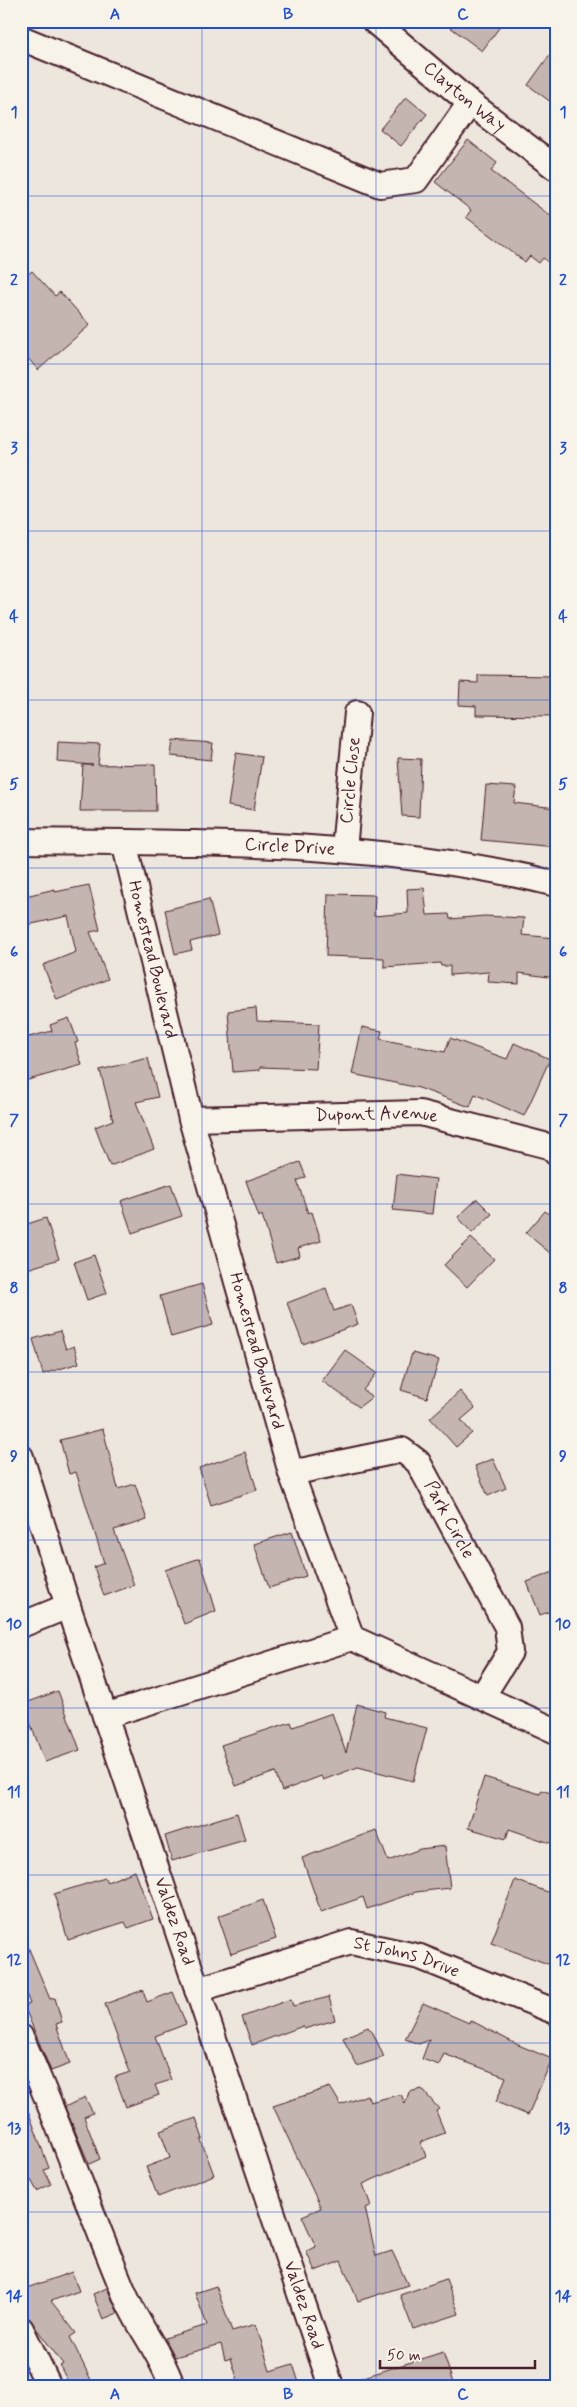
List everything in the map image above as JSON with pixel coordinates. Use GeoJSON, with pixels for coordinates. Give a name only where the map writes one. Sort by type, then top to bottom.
{"type":"FeatureCollection","features":[{"type":"Feature","properties":{"kind":"street","name":"Clayton Way"},"geometry":{"type":"LineString","coordinates":[[374,21],[470,103],[556,168]]}},
{"type":"Feature","properties":{"kind":"street"},"geometry":{"type":"LineString","coordinates":[[21,38],[380,185],[416,180],[470,103]]}},
{"type":"Feature","properties":{"kind":"street","name":"Circle Close"},"geometry":{"type":"LineString","coordinates":[[344,849],[357,714]]}},
{"type":"Feature","properties":{"kind":"street","name":"Circle Drive"},"geometry":{"type":"LineString","coordinates":[[21,841],[124,842],[344,849],[505,871],[556,884]]}},
{"type":"Feature","properties":{"kind":"street","name":"Homestead Boulevard"},"geometry":{"type":"LineString","coordinates":[[124,842],[190,1119],[291,1473],[352,1638]]}},
{"type":"Feature","properties":{"kind":"street","name":"Dupont Avenue"},"geometry":{"type":"LineString","coordinates":[[190,1119],[420,1113],[552,1147],[556,1153]]}},
{"type":"Feature","properties":{"kind":"street","name":"Park Circle"},"geometry":{"type":"LineString","coordinates":[[291,1473],[402,1450],[418,1462],[507,1627],[510,1652],[482,1697]]}},
{"type":"Feature","properties":{"kind":"street","name":"Valdez Road"},"geometry":{"type":"LineString","coordinates":[[21,1456],[68,1606],[331,2386]]}},
{"type":"Feature","properties":{"kind":"street"},"geometry":{"type":"LineString","coordinates":[[21,1625],[68,1606]]}},
{"type":"Feature","properties":{"kind":"street"},"geometry":{"type":"LineString","coordinates":[[105,1716],[352,1638],[556,1730]]}},
{"type":"Feature","properties":{"kind":"street","name":"St Johns Drive"},"geometry":{"type":"LineString","coordinates":[[197,1990],[352,1942],[420,1957],[556,2012]]}},
{"type":"Feature","properties":{"kind":"street"},"geometry":{"type":"LineString","coordinates":[[21,2037],[53,2108],[125,2296],[144,2333],[165,2367],[172,2386]]}},
{"type":"Feature","properties":{"kind":"street"},"geometry":{"type":"LineString","coordinates":[[21,2329],[49,2386]]}},
{"type":"Feature","properties":{"kind":"building"},"geometry":{"type":"Polygon","coordinates":[[[442,21],[504,21],[482,51],[442,21]]]}},
{"type":"Feature","properties":{"kind":"building"},"geometry":{"type":"Polygon","coordinates":[[[556,46],[556,106],[528,85],[556,46]]]}},
{"type":"Feature","properties":{"kind":"building"},"geometry":{"type":"Polygon","coordinates":[[[406,97],[427,114],[401,146],[380,129],[406,97]]]}},
{"type":"Feature","properties":{"kind":"building"},"geometry":{"type":"Polygon","coordinates":[[[468,140],[497,163],[491,171],[556,220],[556,269],[543,258],[539,263],[530,256],[525,262],[466,217],[471,210],[435,182],[468,140]]]}},
{"type":"Feature","properties":{"kind":"building"},"geometry":{"type":"Polygon","coordinates":[[[32,271],[55,296],[60,292],[90,325],[38,370],[21,350],[21,280],[32,271]]]}},
{"type":"Feature","properties":{"kind":"building"},"geometry":{"type":"Polygon","coordinates":[[[478,675],[556,676],[556,716],[476,715],[476,706],[459,705],[460,682],[478,683],[478,675]]]}},
{"type":"Feature","properties":{"kind":"building"},"geometry":{"type":"Polygon","coordinates":[[[173,740],[213,743],[211,760],[171,756],[173,740]]]}},
{"type":"Feature","properties":{"kind":"building"},"geometry":{"type":"Polygon","coordinates":[[[58,742],[100,744],[98,765],[155,764],[156,811],[80,811],[83,765],[93,765],[57,762],[58,742]]]}},
{"type":"Feature","properties":{"kind":"building"},"geometry":{"type":"Polygon","coordinates":[[[236,753],[262,757],[254,810],[228,806],[236,753]]]}},
{"type":"Feature","properties":{"kind":"building"},"geometry":{"type":"Polygon","coordinates":[[[398,758],[421,759],[419,817],[402,816],[398,758]]]}},
{"type":"Feature","properties":{"kind":"building"},"geometry":{"type":"Polygon","coordinates":[[[486,785],[516,787],[514,803],[556,808],[556,847],[481,840],[486,785]]]}},
{"type":"Feature","properties":{"kind":"building"},"geometry":{"type":"Polygon","coordinates":[[[89,885],[100,930],[90,932],[108,979],[57,1000],[43,965],[76,952],[68,916],[23,926],[21,897],[55,889],[55,892],[89,885]]]}},
{"type":"Feature","properties":{"kind":"building"},"geometry":{"type":"Polygon","coordinates":[[[424,888],[427,915],[449,914],[450,919],[484,916],[524,918],[522,935],[556,938],[556,978],[519,973],[519,984],[488,982],[489,972],[450,975],[450,966],[441,966],[440,963],[384,967],[384,958],[326,956],[328,894],[375,895],[374,916],[408,913],[407,889],[424,888]]]}},
{"type":"Feature","properties":{"kind":"building"},"geometry":{"type":"Polygon","coordinates":[[[209,899],[218,935],[190,942],[192,950],[175,954],[165,910],[209,899]]]}},
{"type":"Feature","properties":{"kind":"building"},"geometry":{"type":"Polygon","coordinates":[[[256,1008],[257,1021],[319,1024],[316,1069],[260,1067],[260,1070],[233,1072],[228,1011],[256,1008]]]}},
{"type":"Feature","properties":{"kind":"building"},"geometry":{"type":"Polygon","coordinates":[[[69,1018],[78,1042],[75,1043],[82,1065],[21,1082],[21,1039],[52,1031],[50,1025],[69,1018]]]}},
{"type":"Feature","properties":{"kind":"building"},"geometry":{"type":"Polygon","coordinates":[[[362,1027],[382,1031],[380,1039],[445,1052],[450,1038],[507,1059],[514,1043],[550,1059],[524,1116],[475,1094],[470,1107],[419,1088],[352,1074],[362,1027]]]}},
{"type":"Feature","properties":{"kind":"building"},"geometry":{"type":"Polygon","coordinates":[[[148,1058],[158,1097],[136,1102],[154,1149],[110,1166],[95,1127],[113,1120],[100,1070],[148,1058]]]}},
{"type":"Feature","properties":{"kind":"building"},"geometry":{"type":"Polygon","coordinates":[[[300,1162],[306,1177],[297,1181],[308,1213],[312,1212],[321,1241],[298,1248],[300,1256],[276,1263],[262,1215],[259,1217],[246,1181],[300,1162]]]}},
{"type":"Feature","properties":{"kind":"building"},"geometry":{"type":"Polygon","coordinates":[[[397,1174],[436,1179],[432,1214],[393,1210],[397,1174]]]}},
{"type":"Feature","properties":{"kind":"building"},"geometry":{"type":"Polygon","coordinates":[[[171,1184],[182,1216],[132,1233],[121,1201],[171,1184]]]}},
{"type":"Feature","properties":{"kind":"building"},"geometry":{"type":"Polygon","coordinates":[[[477,1199],[492,1214],[472,1233],[458,1217],[477,1199]]]}},
{"type":"Feature","properties":{"kind":"building"},"geometry":{"type":"Polygon","coordinates":[[[545,1211],[556,1220],[556,1258],[526,1233],[545,1211]]]}},
{"type":"Feature","properties":{"kind":"building"},"geometry":{"type":"Polygon","coordinates":[[[46,1218],[59,1259],[21,1271],[21,1226],[46,1218]]]}},
{"type":"Feature","properties":{"kind":"building"},"geometry":{"type":"Polygon","coordinates":[[[471,1238],[494,1259],[467,1287],[444,1265],[471,1238]]]}},
{"type":"Feature","properties":{"kind":"building"},"geometry":{"type":"Polygon","coordinates":[[[94,1255],[107,1293],[87,1300],[74,1262],[94,1255]]]}},
{"type":"Feature","properties":{"kind":"building"},"geometry":{"type":"Polygon","coordinates":[[[202,1284],[213,1325],[171,1337],[160,1296],[202,1284]]]}},
{"type":"Feature","properties":{"kind":"building"},"geometry":{"type":"Polygon","coordinates":[[[326,1288],[334,1311],[351,1305],[358,1324],[303,1344],[287,1303],[326,1288]]]}},
{"type":"Feature","properties":{"kind":"building"},"geometry":{"type":"Polygon","coordinates":[[[60,1331],[66,1349],[74,1346],[79,1363],[43,1374],[33,1339],[60,1331]]]}},
{"type":"Feature","properties":{"kind":"building"},"geometry":{"type":"Polygon","coordinates":[[[345,1350],[377,1373],[363,1390],[372,1397],[359,1407],[322,1381],[345,1350]]]}},
{"type":"Feature","properties":{"kind":"building"},"geometry":{"type":"Polygon","coordinates":[[[412,1353],[439,1360],[427,1398],[401,1390],[412,1353]]]}},
{"type":"Feature","properties":{"kind":"building"},"geometry":{"type":"Polygon","coordinates":[[[460,1391],[475,1408],[461,1420],[472,1433],[456,1447],[430,1418],[460,1391]]]}},
{"type":"Feature","properties":{"kind":"building"},"geometry":{"type":"Polygon","coordinates":[[[103,1429],[118,1489],[135,1484],[147,1520],[114,1530],[134,1585],[104,1596],[94,1567],[104,1563],[76,1472],[69,1474],[60,1440],[103,1429]]]}},
{"type":"Feature","properties":{"kind":"building"},"geometry":{"type":"Polygon","coordinates":[[[245,1452],[257,1490],[211,1505],[199,1468],[245,1452]]]}},
{"type":"Feature","properties":{"kind":"building"},"geometry":{"type":"Polygon","coordinates":[[[493,1459],[506,1488],[488,1496],[475,1466],[493,1459]]]}},
{"type":"Feature","properties":{"kind":"building"},"geometry":{"type":"Polygon","coordinates":[[[292,1532],[306,1576],[269,1588],[254,1544],[292,1532]]]}},
{"type":"Feature","properties":{"kind":"building"},"geometry":{"type":"Polygon","coordinates":[[[200,1558],[216,1611],[184,1624],[165,1570],[200,1558]]]}},
{"type":"Feature","properties":{"kind":"building"},"geometry":{"type":"Polygon","coordinates":[[[556,1571],[556,1609],[540,1615],[527,1582],[556,1571]]]}},
{"type":"Feature","properties":{"kind":"building"},"geometry":{"type":"Polygon","coordinates":[[[58,1691],[80,1750],[45,1762],[23,1704],[58,1691]]]}},
{"type":"Feature","properties":{"kind":"building"},"geometry":{"type":"Polygon","coordinates":[[[357,1704],[385,1712],[384,1717],[427,1728],[413,1781],[358,1767],[323,1780],[321,1776],[282,1791],[275,1772],[236,1786],[221,1745],[291,1722],[293,1727],[332,1713],[346,1753],[357,1704]]]}},
{"type":"Feature","properties":{"kind":"building"},"geometry":{"type":"Polygon","coordinates":[[[484,1777],[540,1794],[542,1790],[556,1795],[556,1845],[509,1829],[506,1839],[468,1828],[484,1777]]]}},
{"type":"Feature","properties":{"kind":"building"},"geometry":{"type":"Polygon","coordinates":[[[237,1813],[245,1840],[172,1861],[165,1836],[237,1813]]]}},
{"type":"Feature","properties":{"kind":"building"},"geometry":{"type":"Polygon","coordinates":[[[376,1830],[388,1861],[420,1849],[445,1846],[450,1888],[416,1892],[367,1909],[363,1897],[321,1912],[302,1858],[376,1830]]]}},
{"type":"Feature","properties":{"kind":"building"},"geometry":{"type":"Polygon","coordinates":[[[135,1871],[153,1919],[128,1928],[125,1922],[68,1940],[54,1894],[105,1878],[107,1882],[135,1871]]]}},
{"type":"Feature","properties":{"kind":"building"},"geometry":{"type":"Polygon","coordinates":[[[515,1880],[556,1895],[556,1967],[491,1943],[515,1880]]]}},
{"type":"Feature","properties":{"kind":"building"},"geometry":{"type":"Polygon","coordinates":[[[263,1900],[276,1939],[231,1954],[218,1916],[263,1900]]]}},
{"type":"Feature","properties":{"kind":"building"},"geometry":{"type":"Polygon","coordinates":[[[21,1930],[50,1999],[55,1998],[62,2022],[56,2024],[70,2064],[51,2071],[24,2006],[30,2004],[21,1980],[21,1930]]]}},
{"type":"Feature","properties":{"kind":"building"},"geometry":{"type":"Polygon","coordinates":[[[143,1990],[147,2002],[173,1992],[186,2024],[155,2036],[171,2080],[155,2085],[159,2095],[126,2107],[115,2077],[130,2072],[105,2004],[143,1990]]]}},
{"type":"Feature","properties":{"kind":"building"},"geometry":{"type":"Polygon","coordinates":[[[329,1997],[335,2020],[304,2029],[303,2026],[252,2045],[242,2017],[291,1999],[293,2006],[329,1997]]]}},
{"type":"Feature","properties":{"kind":"building"},"geometry":{"type":"Polygon","coordinates":[[[423,2003],[469,2023],[470,2020],[516,2044],[552,2059],[528,2115],[496,2102],[506,2077],[444,2054],[439,2065],[422,2059],[429,2040],[419,2044],[405,2039],[423,2003]]]}},
{"type":"Feature","properties":{"kind":"building"},"geometry":{"type":"Polygon","coordinates":[[[368,2027],[373,2033],[384,2057],[357,2066],[343,2038],[368,2027]]]}},
{"type":"Feature","properties":{"kind":"building"},"geometry":{"type":"Polygon","coordinates":[[[330,2087],[341,2105],[367,2095],[370,2102],[401,2094],[405,2104],[409,2092],[422,2089],[439,2109],[436,2111],[445,2133],[420,2142],[426,2156],[363,2184],[371,2206],[365,2208],[376,2256],[392,2251],[408,2285],[358,2301],[341,2261],[315,2271],[306,2251],[316,2247],[302,2216],[321,2208],[273,2106],[330,2087]]]}},
{"type":"Feature","properties":{"kind":"building"},"geometry":{"type":"Polygon","coordinates":[[[21,2097],[23,2097],[49,2168],[44,2170],[51,2184],[37,2191],[31,2180],[21,2185],[21,2097]]]}},
{"type":"Feature","properties":{"kind":"building"},"geometry":{"type":"Polygon","coordinates":[[[85,2097],[93,2113],[84,2117],[100,2159],[89,2164],[65,2107],[85,2097]]]}},
{"type":"Feature","properties":{"kind":"building"},"geometry":{"type":"Polygon","coordinates":[[[196,2118],[203,2139],[201,2140],[214,2175],[158,2197],[146,2167],[170,2158],[160,2131],[196,2118]]]}},
{"type":"Feature","properties":{"kind":"building"},"geometry":{"type":"Polygon","coordinates":[[[72,2272],[79,2291],[51,2301],[76,2333],[70,2337],[94,2386],[70,2386],[60,2366],[63,2364],[21,2308],[21,2290],[72,2272]]]}},
{"type":"Feature","properties":{"kind":"building"},"geometry":{"type":"Polygon","coordinates":[[[446,2279],[459,2314],[413,2329],[400,2295],[446,2279]]]}},
{"type":"Feature","properties":{"kind":"building"},"geometry":{"type":"Polygon","coordinates":[[[216,2286],[232,2331],[256,2324],[270,2371],[293,2364],[300,2386],[236,2386],[238,2381],[231,2358],[225,2360],[221,2344],[175,2357],[165,2338],[207,2325],[195,2293],[216,2286]]]}},
{"type":"Feature","properties":{"kind":"building"},"geometry":{"type":"Polygon","coordinates":[[[107,2288],[118,2313],[103,2319],[93,2294],[107,2288]]]}},
{"type":"Feature","properties":{"kind":"building"},"geometry":{"type":"Polygon","coordinates":[[[443,2352],[454,2386],[348,2386],[348,2382],[443,2352]]]}}]}
